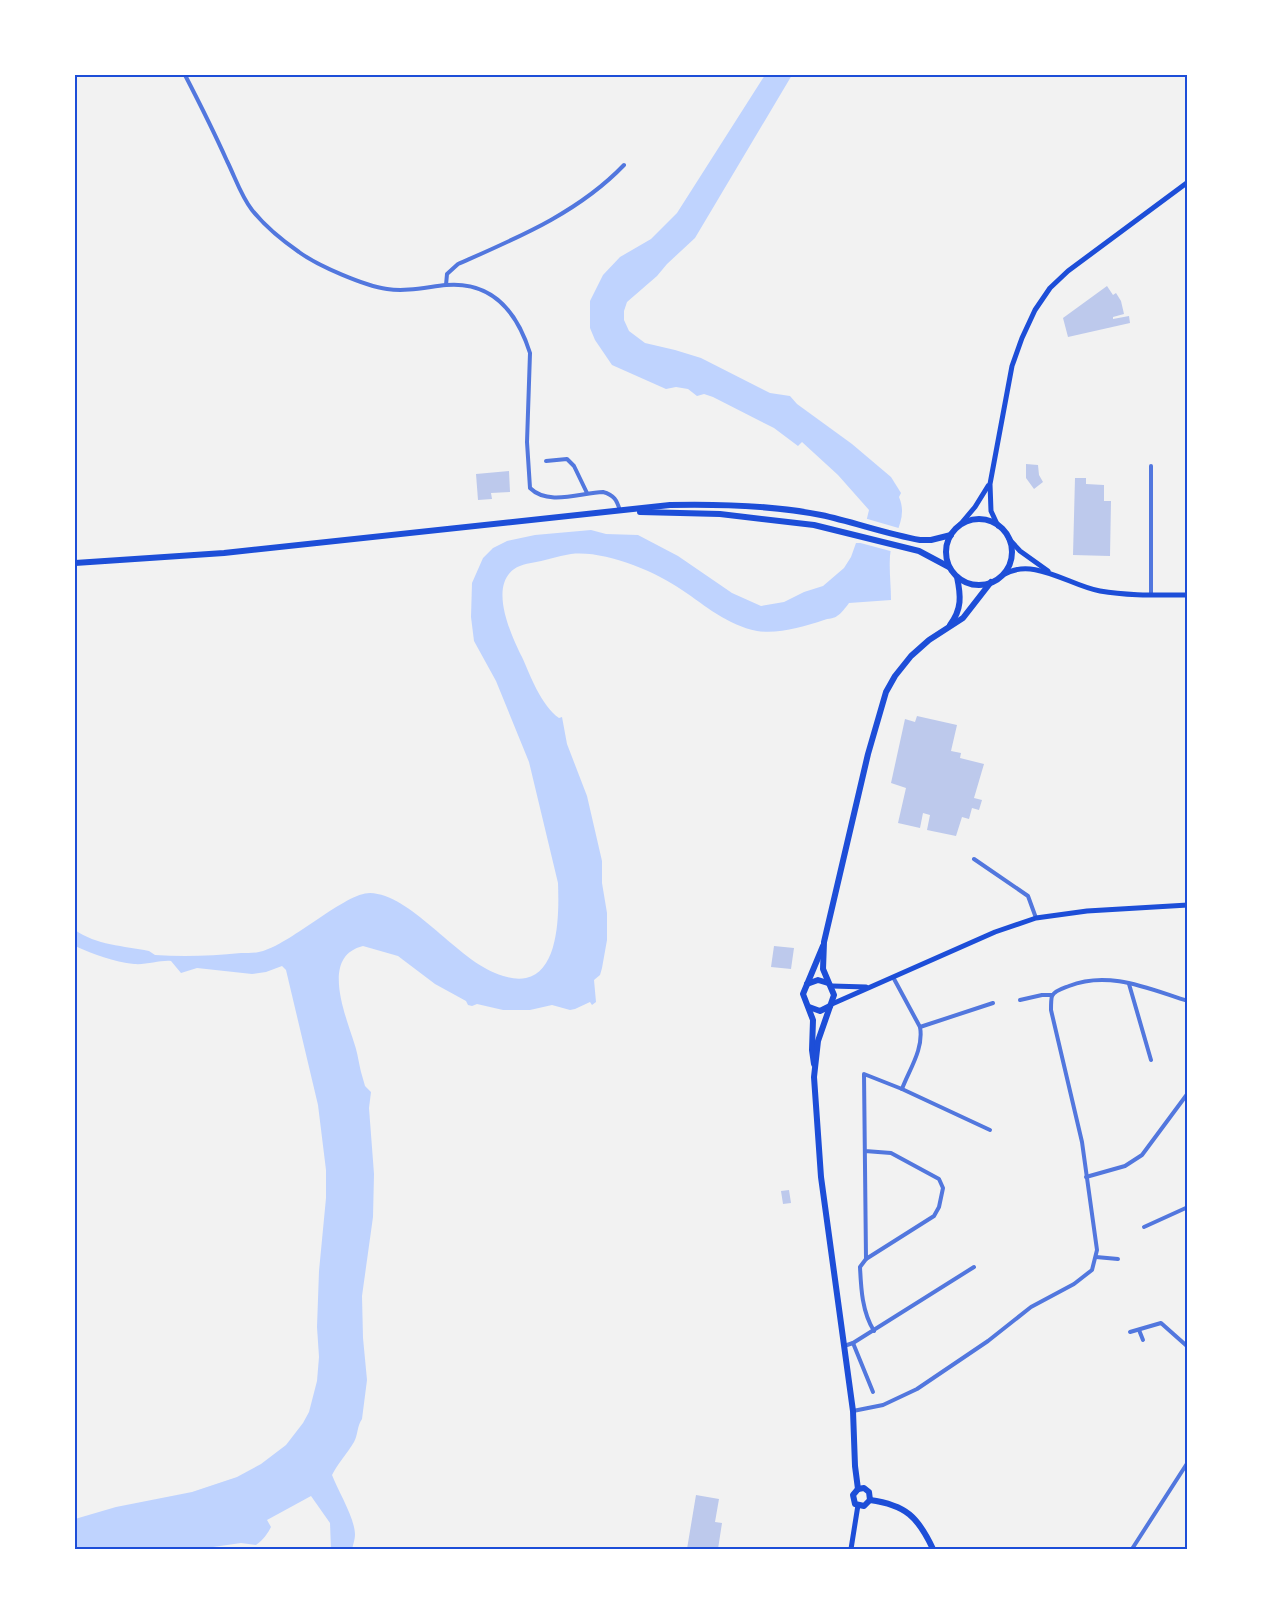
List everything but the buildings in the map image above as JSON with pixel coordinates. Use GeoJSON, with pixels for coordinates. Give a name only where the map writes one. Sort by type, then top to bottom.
{"type":"FeatureCollection","features":[{"type":"Feature","properties":{"kind":"main road"},"geometry":{"type":"LineString","coordinates":[[1052,574],[1020,551],[998,526],[992,511],[990,484],[1012,366],[1035,310],[1050,288],[1068,271],[1188,182]]}},
{"type":"Feature","properties":{"kind":"main road"},"geometry":{"type":"LineString","coordinates":[[949,567],[946,550],[951,535],[975,507],[990,484]]}},
{"type":"Feature","properties":{"kind":"main road"},"geometry":{"type":"LineString","coordinates":[[75,562],[235,552],[670,505],[720,505],[792,510],[927,541],[951,535]]}},
{"type":"Feature","properties":{"kind":"main road"},"geometry":{"type":"LineString","coordinates":[[620,511],[752,517],[814,525],[927,554],[949,567],[957,577],[972,584],[991,582]]}},
{"type":"Feature","properties":{"kind":"main road"},"geometry":{"type":"LineString","coordinates":[[959,526],[970,521],[981,520],[998,526]]}},
{"type":"Feature","properties":{"kind":"main road"},"geometry":{"type":"LineString","coordinates":[[1003,574],[1010,560],[1009,539]]}},
{"type":"Feature","properties":{"kind":"main road"},"geometry":{"type":"LineString","coordinates":[[858,1489],[853,1412],[821,1177],[812,1050],[813,1020],[803,997],[824,942],[882,700],[890,683],[906,662],[929,640],[966,615],[991,582],[1014,570],[1023,569],[1052,574],[1100,591],[1188,595]]}},
{"type":"Feature","properties":{"kind":"main road"},"geometry":{"type":"LineString","coordinates":[[949,626],[957,615],[960,603],[957,577]]}},
{"type":"Feature","properties":{"kind":"main road"},"geometry":{"type":"LineString","coordinates":[[808,1007],[820,1011],[995,932],[1036,918],[1087,911],[1188,905]]}},
{"type":"Feature","properties":{"kind":"main road"},"geometry":{"type":"LineString","coordinates":[[814,1064],[820,1031],[834,995],[823,969],[824,942]]}},
{"type":"Feature","properties":{"kind":"main road"},"geometry":{"type":"LineString","coordinates":[[806,986],[818,980],[830,985],[869,987]]}},
{"type":"Feature","properties":{"kind":"main road"},"geometry":{"type":"LineString","coordinates":[[864,1488],[869,1492],[870,1500],[864,1506],[858,1505],[853,1495],[858,1489],[864,1488]]}},
{"type":"Feature","properties":{"kind":"main road"},"geometry":{"type":"LineString","coordinates":[[870,1500],[898,1506],[912,1515],[924,1530],[933,1549]]}},
{"type":"Feature","properties":{"kind":"main road"},"geometry":{"type":"LineString","coordinates":[[852,1549],[858,1505]]}},
{"type":"Feature","properties":{"kind":"street"},"geometry":{"type":"LineString","coordinates":[[185,75],[252,210],[301,253],[336,271],[378,287],[401,290],[467,285],[479,287],[502,304],[526,342],[530,353],[526,442],[530,488],[537,496],[548,498],[586,493],[611,494],[617,501],[620,511]]}},
{"type":"Feature","properties":{"kind":"street"},"geometry":{"type":"LineString","coordinates":[[446,285],[447,274],[458,264],[556,219],[595,192],[624,165]]}},
{"type":"Feature","properties":{"kind":"street"},"geometry":{"type":"LineString","coordinates":[[546,461],[567,459],[574,466],[586,493]]}},
{"type":"Feature","properties":{"kind":"street"},"geometry":{"type":"LineString","coordinates":[[1151,466],[1151,594]]}},
{"type":"Feature","properties":{"kind":"street"},"geometry":{"type":"LineString","coordinates":[[974,859],[1028,896],[1036,918]]}},
{"type":"Feature","properties":{"kind":"street"},"geometry":{"type":"LineString","coordinates":[[893,977],[920,1027],[920,1043],[902,1089]]}},
{"type":"Feature","properties":{"kind":"street"},"geometry":{"type":"LineString","coordinates":[[1020,1000],[1052,995],[1076,983],[1108,979],[1188,1001]]}},
{"type":"Feature","properties":{"kind":"street"},"geometry":{"type":"LineString","coordinates":[[1129,984],[1151,1060]]}},
{"type":"Feature","properties":{"kind":"street"},"geometry":{"type":"LineString","coordinates":[[853,1412],[883,1405],[917,1389],[988,1341],[1031,1307],[1092,1270],[1096,1257],[1096,1230],[1080,1128],[1050,1010],[1052,995]]}},
{"type":"Feature","properties":{"kind":"street"},"geometry":{"type":"LineString","coordinates":[[920,1027],[993,1003]]}},
{"type":"Feature","properties":{"kind":"street"},"geometry":{"type":"LineString","coordinates":[[866,1259],[864,1074],[990,1130]]}},
{"type":"Feature","properties":{"kind":"street"},"geometry":{"type":"LineString","coordinates":[[1086,1177],[1125,1166],[1142,1155],[1188,1093]]}},
{"type":"Feature","properties":{"kind":"street"},"geometry":{"type":"LineString","coordinates":[[865,1151],[891,1154],[939,1179],[943,1188],[939,1207],[934,1216],[866,1259],[860,1267],[867,1318],[874,1330]]}},
{"type":"Feature","properties":{"kind":"street"},"geometry":{"type":"LineString","coordinates":[[1144,1227],[1188,1207]]}},
{"type":"Feature","properties":{"kind":"street"},"geometry":{"type":"LineString","coordinates":[[1096,1257],[1118,1260]]}},
{"type":"Feature","properties":{"kind":"street"},"geometry":{"type":"LineString","coordinates":[[844,1346],[853,1343],[974,1267]]}},
{"type":"Feature","properties":{"kind":"street"},"geometry":{"type":"LineString","coordinates":[[1130,1332],[1161,1323],[1188,1347]]}},
{"type":"Feature","properties":{"kind":"street"},"geometry":{"type":"LineString","coordinates":[[1138,1330],[1143,1340]]}},
{"type":"Feature","properties":{"kind":"street"},"geometry":{"type":"LineString","coordinates":[[853,1343],[873,1392]]}},
{"type":"Feature","properties":{"kind":"street"},"geometry":{"type":"LineString","coordinates":[[1132,1549],[1188,1462]]}},
{"type":"Feature","properties":{"kind":"water"},"geometry":{"type":"Polygon","coordinates":[[[765,75],[792,75],[695,238],[627,302],[624,320],[629,331],[645,343],[701,358],[770,393],[790,396],[797,404],[852,444],[891,477],[901,493],[899,497],[902,513],[890,556],[891,600],[849,603],[834,618],[791,629],[765,632],[726,620],[671,583],[644,569],[598,555],[571,554],[531,563],[516,568],[507,577],[503,588],[506,617],[533,682],[547,706],[559,718],[562,717],[567,744],[587,796],[602,861],[607,940],[600,975],[594,980],[596,1002],[570,1010],[552,1005],[530,1010],[503,1010],[477,1004],[472,1006],[435,984],[398,956],[363,946],[349,952],[342,963],[339,976],[340,991],[365,1086],[371,1092],[369,1108],[374,1174],[373,1217],[362,1296],[367,1380],[362,1419],[354,1442],[332,1475],[354,1528],[352,1549],[331,1549],[330,1523],[311,1496],[267,1520],[271,1527],[256,1545],[241,1543],[199,1549],[75,1549],[75,1519],[116,1507],[192,1492],[237,1477],[261,1464],[286,1445],[303,1423],[309,1412],[317,1381],[319,1271],[326,1198],[326,1170],[318,1105],[286,970],[282,966],[252,974],[197,968],[181,973],[171,961],[134,964],[111,960],[89,952],[75,946],[75,930],[101,942],[149,951],[155,955],[198,956],[255,953],[275,946],[347,901],[370,893],[385,896],[401,904],[479,965],[495,973],[518,979],[537,973],[545,964],[555,938],[558,883],[529,762],[496,681],[474,641],[471,617],[472,583],[483,558],[493,548],[507,541],[535,535],[591,530],[606,534],[638,535],[678,556],[732,593],[761,606],[784,602],[823,586],[844,568],[856,543],[861,543],[869,510],[838,475],[802,442],[798,446],[774,428],[713,397],[704,394],[697,396],[688,389],[676,387],[666,389],[612,365],[595,340],[590,328],[590,301],[603,275],[620,257],[651,239],[677,213],[765,75]]]}},
{"type":"Feature","properties":{"kind":"pier"},"geometry":{"type":"Polygon","coordinates":[[[864,518],[902,529],[894,552],[853,541],[859,539],[864,518]]]}}]}
